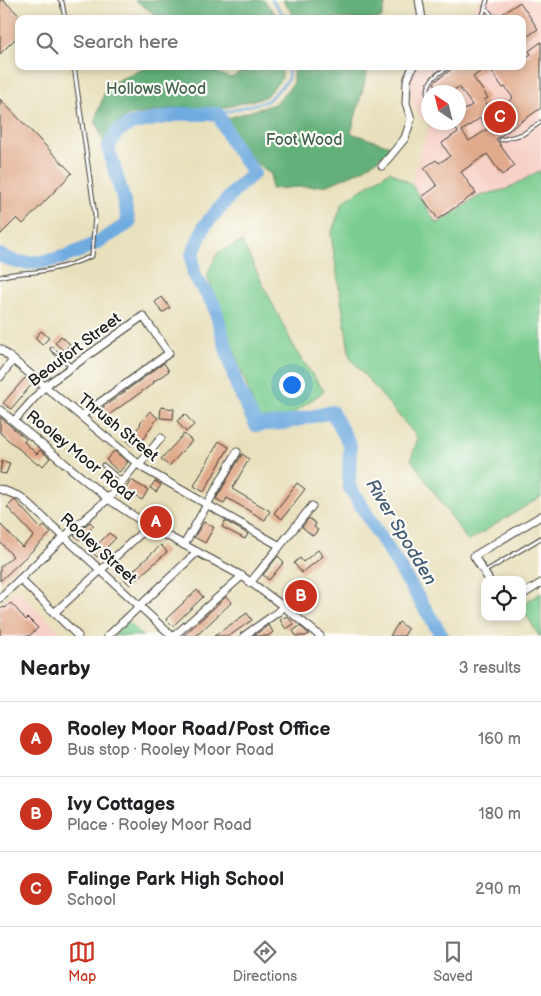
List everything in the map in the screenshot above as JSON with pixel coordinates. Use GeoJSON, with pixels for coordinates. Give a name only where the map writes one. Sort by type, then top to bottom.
{"type":"FeatureCollection","features":[{"type":"Feature","properties":{"kind":"street"},"geometry":{"type":"LineString","coordinates":[[420,0],[422,15]]}},
{"type":"Feature","properties":{"kind":"street"},"geometry":{"type":"LineString","coordinates":[[382,166],[405,138],[412,119],[406,104],[407,81],[411,70]]}},
{"type":"Feature","properties":{"kind":"street","name":"Beaufort Street"},"geometry":{"type":"LineString","coordinates":[[14,421],[45,386],[143,316],[169,353],[81,416]]}},
{"type":"Feature","properties":{"kind":"street","name":"Thrush Street"},"geometry":{"type":"LineString","coordinates":[[0,349],[138,464],[280,546]]}},
{"type":"Feature","properties":{"kind":"street"},"geometry":{"type":"LineString","coordinates":[[0,377],[13,360]]}},
{"type":"Feature","properties":{"kind":"street","name":"Rooley Moor Road"},"geometry":{"type":"LineString","coordinates":[[0,410],[108,499],[149,526],[242,576],[320,636]]}},
{"type":"Feature","properties":{"kind":"street"},"geometry":{"type":"LineString","coordinates":[[1,595],[108,499],[161,438]]}},
{"type":"Feature","properties":{"kind":"street"},"geometry":{"type":"LineString","coordinates":[[184,545],[237,452]]}},
{"type":"Feature","properties":{"kind":"street","name":"Rooley Street"},"geometry":{"type":"LineString","coordinates":[[0,489],[21,497],[173,636]]}},
{"type":"Feature","properties":{"kind":"street"},"geometry":{"type":"LineString","coordinates":[[250,583],[312,506]]}},
{"type":"Feature","properties":{"kind":"street"},"geometry":{"type":"LineString","coordinates":[[486,576],[474,556],[541,516]]}},
{"type":"Feature","properties":{"kind":"street"},"geometry":{"type":"LineString","coordinates":[[54,613],[149,526]]}},
{"type":"Feature","properties":{"kind":"street"},"geometry":{"type":"LineString","coordinates":[[108,636],[197,552]]}},
{"type":"Feature","properties":{"kind":"street"},"geometry":{"type":"LineString","coordinates":[[173,636],[242,576]]}},
{"type":"Feature","properties":{"kind":"street"},"geometry":{"type":"LineString","coordinates":[[20,579],[78,636]]}},
{"type":"Feature","properties":{"kind":"street"},"geometry":{"type":"LineString","coordinates":[[526,592],[541,583]]}},
{"type":"Feature","properties":{"kind":"street"},"geometry":{"type":"LineString","coordinates":[[244,636],[278,612],[283,606]]}},
{"type":"Feature","properties":{"kind":"lane"},"geometry":{"type":"LineString","coordinates":[[60,0],[64,15]]}},
{"type":"Feature","properties":{"kind":"lane"},"geometry":{"type":"LineString","coordinates":[[483,15],[487,0]]}},
{"type":"Feature","properties":{"kind":"lane"},"geometry":{"type":"LineString","coordinates":[[485,7],[492,15]]}},
{"type":"Feature","properties":{"kind":"lane"},"geometry":{"type":"LineString","coordinates":[[0,276],[37,272],[64,266],[92,256],[95,215],[75,70]]}},
{"type":"Feature","properties":{"kind":"lane"},"geometry":{"type":"LineString","coordinates":[[429,85],[432,79],[444,70]]}},
{"type":"Feature","properties":{"kind":"lane"},"geometry":{"type":"LineString","coordinates":[[501,140],[523,134],[541,122]]}},
{"type":"Feature","properties":{"kind":"lane"},"geometry":{"type":"LineString","coordinates":[[52,349],[72,367]]}},
{"type":"Feature","properties":{"kind":"lane"},"geometry":{"type":"LineString","coordinates":[[103,465],[122,481]]}},
{"type":"Feature","properties":{"kind":"lane"},"geometry":{"type":"LineString","coordinates":[[484,572],[541,538]]}},
{"type":"Feature","properties":{"kind":"shaded area"},"geometry":{"type":"Polygon","coordinates":[[[479,0],[533,0],[541,5],[541,170],[507,189],[479,196],[437,224],[411,184],[427,130],[466,130],[466,85],[421,85],[421,116],[414,111],[407,83],[413,70],[526,70],[526,15],[467,15],[479,0]]]}},
{"type":"Feature","properties":{"kind":"shaded area"},"geometry":{"type":"Polygon","coordinates":[[[17,589],[64,636],[0,636],[0,605],[17,589]]]}},
{"type":"Feature","properties":{"kind":"green space"},"geometry":{"type":"Polygon","coordinates":[[[135,0],[264,0],[276,15],[156,15],[135,0]]]}},
{"type":"Feature","properties":{"kind":"green space"},"geometry":{"type":"Polygon","coordinates":[[[282,0],[386,0],[382,15],[292,15],[282,0]]]}},
{"type":"Feature","properties":{"kind":"green space","name":"Hollows Wood"},"geometry":{"type":"Polygon","coordinates":[[[141,70],[210,70],[231,78],[245,70],[282,70],[282,78],[265,97],[219,109],[183,107],[128,116],[114,126],[104,143],[95,120],[107,85],[141,70]]]}},
{"type":"Feature","properties":{"kind":"green space","name":"Foot Wood"},"geometry":{"type":"Polygon","coordinates":[[[293,70],[368,70],[351,133],[393,147],[362,170],[328,185],[271,189],[271,174],[256,162],[239,143],[225,119],[274,104],[293,84],[293,70]]]}},
{"type":"Feature","properties":{"kind":"green space"},"geometry":{"type":"Polygon","coordinates":[[[541,170],[541,497],[468,541],[411,459],[418,438],[350,358],[331,234],[343,202],[390,171],[411,184],[437,224],[479,196],[507,189],[541,170]]]}},
{"type":"Feature","properties":{"kind":"green space"},"geometry":{"type":"Polygon","coordinates":[[[242,242],[297,353],[324,391],[288,417],[260,423],[207,275],[218,252],[242,242]]]}},
{"type":"Feature","properties":{"kind":"green space"},"geometry":{"type":"Polygon","coordinates":[[[541,593],[541,636],[539,636],[526,615],[526,602],[541,593]]]}},
{"type":"Feature","properties":{"kind":"green space"},"geometry":{"type":"Polygon","coordinates":[[[128,622],[143,636],[113,636],[128,622]]]}},
{"type":"Feature","properties":{"kind":"building"},"geometry":{"type":"Polygon","coordinates":[[[0,0],[3,0],[19,15],[15,15],[15,39],[0,54],[0,0]]]}},
{"type":"Feature","properties":{"kind":"building"},"geometry":{"type":"Polygon","coordinates":[[[520,2],[538,29],[526,37],[526,15],[502,14],[520,2]]]}},
{"type":"Feature","properties":{"kind":"building"},"geometry":{"type":"Polygon","coordinates":[[[541,42],[541,108],[496,139],[515,166],[502,175],[487,154],[461,172],[476,193],[438,219],[422,197],[437,186],[424,168],[436,160],[439,163],[450,156],[442,143],[458,132],[457,130],[463,130],[462,131],[469,141],[488,129],[480,118],[466,128],[466,109],[472,105],[466,97],[466,85],[435,85],[434,83],[451,70],[483,70],[473,77],[488,98],[484,100],[493,113],[513,98],[505,87],[503,88],[491,70],[526,70],[526,57],[531,54],[529,51],[541,42]]]}},
{"type":"Feature","properties":{"kind":"building"},"geometry":{"type":"Polygon","coordinates":[[[0,99],[72,173],[23,224],[17,218],[0,235],[0,99]]]}},
{"type":"Feature","properties":{"kind":"building"},"geometry":{"type":"Polygon","coordinates":[[[162,297],[170,308],[162,313],[155,302],[162,297]]]}},
{"type":"Feature","properties":{"kind":"building"},"geometry":{"type":"Polygon","coordinates":[[[41,331],[49,338],[42,345],[35,338],[41,331]]]}},
{"type":"Feature","properties":{"kind":"building"},"geometry":{"type":"Polygon","coordinates":[[[61,336],[70,344],[64,351],[55,343],[61,336]]]}},
{"type":"Feature","properties":{"kind":"building"},"geometry":{"type":"Polygon","coordinates":[[[164,363],[169,371],[103,419],[98,411],[164,363]]]}},
{"type":"Feature","properties":{"kind":"building"},"geometry":{"type":"Polygon","coordinates":[[[25,378],[32,384],[11,409],[3,403],[25,378]]]}},
{"type":"Feature","properties":{"kind":"building"},"geometry":{"type":"Polygon","coordinates":[[[161,407],[174,409],[173,419],[160,418],[161,407]]]}},
{"type":"Feature","properties":{"kind":"building"},"geometry":{"type":"Polygon","coordinates":[[[150,411],[158,418],[138,445],[135,443],[132,446],[127,442],[150,411]]]}},
{"type":"Feature","properties":{"kind":"building"},"geometry":{"type":"Polygon","coordinates":[[[185,414],[194,425],[186,432],[177,421],[185,414]]]}},
{"type":"Feature","properties":{"kind":"building"},"geometry":{"type":"Polygon","coordinates":[[[0,417],[26,439],[24,442],[37,454],[40,450],[50,458],[43,466],[39,462],[37,464],[0,433],[0,417]]]}},
{"type":"Feature","properties":{"kind":"building"},"geometry":{"type":"Polygon","coordinates":[[[184,434],[192,441],[169,466],[161,459],[184,434]]]}},
{"type":"Feature","properties":{"kind":"building"},"geometry":{"type":"Polygon","coordinates":[[[219,441],[229,447],[204,492],[194,486],[219,441]]]}},
{"type":"Feature","properties":{"kind":"building"},"geometry":{"type":"Polygon","coordinates":[[[114,451],[128,462],[119,472],[106,460],[114,451]]]}},
{"type":"Feature","properties":{"kind":"building"},"geometry":{"type":"Polygon","coordinates":[[[242,454],[249,459],[232,489],[270,511],[265,520],[227,498],[224,503],[216,499],[242,454]]]}},
{"type":"Feature","properties":{"kind":"building"},"geometry":{"type":"Polygon","coordinates":[[[2,461],[10,463],[6,474],[0,473],[2,461]]]}},
{"type":"Feature","properties":{"kind":"building"},"geometry":{"type":"Polygon","coordinates":[[[131,480],[148,490],[142,500],[125,490],[131,480]]]}},
{"type":"Feature","properties":{"kind":"building"},"geometry":{"type":"Polygon","coordinates":[[[155,481],[161,485],[156,492],[150,488],[155,481]]]}},
{"type":"Feature","properties":{"kind":"building"},"geometry":{"type":"Polygon","coordinates":[[[297,483],[305,489],[282,519],[274,513],[297,483]]]}},
{"type":"Feature","properties":{"kind":"building"},"geometry":{"type":"Polygon","coordinates":[[[15,500],[41,529],[44,526],[51,533],[0,581],[0,567],[13,556],[0,542],[0,524],[22,547],[34,536],[7,507],[15,500]]]}},
{"type":"Feature","properties":{"kind":"building"},"geometry":{"type":"Polygon","coordinates":[[[309,518],[316,524],[314,527],[318,530],[313,536],[302,527],[309,518]]]}},
{"type":"Feature","properties":{"kind":"building"},"geometry":{"type":"Polygon","coordinates":[[[225,521],[248,534],[245,539],[222,527],[225,521]]]}},
{"type":"Feature","properties":{"kind":"building"},"geometry":{"type":"Polygon","coordinates":[[[90,522],[94,526],[78,539],[74,535],[90,522]]]}},
{"type":"Feature","properties":{"kind":"building"},"geometry":{"type":"Polygon","coordinates":[[[204,522],[214,527],[205,543],[194,537],[204,522]]]}},
{"type":"Feature","properties":{"kind":"building"},"geometry":{"type":"Polygon","coordinates":[[[109,533],[116,538],[97,557],[91,551],[109,533]]]}},
{"type":"Feature","properties":{"kind":"building"},"geometry":{"type":"Polygon","coordinates":[[[161,545],[167,552],[130,585],[124,579],[161,545]]]}},
{"type":"Feature","properties":{"kind":"building"},"geometry":{"type":"Polygon","coordinates":[[[318,550],[323,556],[302,573],[294,563],[300,558],[303,562],[318,550]]]}},
{"type":"Feature","properties":{"kind":"building"},"geometry":{"type":"Polygon","coordinates":[[[278,556],[284,562],[269,580],[263,575],[278,556]]]}},
{"type":"Feature","properties":{"kind":"building"},"geometry":{"type":"Polygon","coordinates":[[[301,587],[310,595],[302,605],[292,597],[301,587]]]}},
{"type":"Feature","properties":{"kind":"building"},"geometry":{"type":"Polygon","coordinates":[[[197,590],[203,597],[173,626],[166,619],[197,590]]]}},
{"type":"Feature","properties":{"kind":"building"},"geometry":{"type":"Polygon","coordinates":[[[226,597],[232,602],[196,636],[183,636],[226,597]]]}},
{"type":"Feature","properties":{"kind":"building"},"geometry":{"type":"Polygon","coordinates":[[[11,603],[26,620],[28,618],[38,628],[29,636],[0,636],[0,610],[11,603]]]}},
{"type":"Feature","properties":{"kind":"building"},"geometry":{"type":"Polygon","coordinates":[[[247,613],[252,620],[229,636],[214,636],[247,613]]]}},
{"type":"Feature","properties":{"kind":"building"},"geometry":{"type":"Polygon","coordinates":[[[287,616],[294,624],[286,629],[280,620],[287,616]]]}},
{"type":"Feature","properties":{"kind":"building"},"geometry":{"type":"Polygon","coordinates":[[[399,622],[408,629],[404,636],[390,636],[399,622]]]}},
{"type":"Feature","properties":{"kind":"building"},"geometry":{"type":"Polygon","coordinates":[[[269,625],[273,632],[268,636],[253,636],[269,625]]]}},
{"type":"Feature","properties":{"kind":"building"},"geometry":{"type":"Polygon","coordinates":[[[300,626],[309,634],[306,636],[296,636],[293,631],[300,626]]]}},
{"type":"Feature","properties":{"kind":"waterway"},"geometry":{"type":"LineString","coordinates":[[272,0],[284,15]]}},
{"type":"Feature","properties":{"kind":"waterway"},"geometry":{"type":"LineString","coordinates":[[218,114],[267,101],[288,80],[289,70]]}},
{"type":"Feature","properties":{"kind":"waterway","name":"River Spodden"},"geometry":{"type":"LineString","coordinates":[[0,255],[16,262],[33,263],[48,261],[90,246],[129,223],[108,147],[118,131],[131,124],[180,114],[218,114],[233,144],[254,173],[239,186],[205,225],[192,255],[194,275],[214,305],[237,386],[256,425],[283,423],[332,412],[350,445],[349,486],[442,636]]}},
{"type":"Feature","properties":{"kind":"place","name":"Falinge Park High School"},"geometry":{"type":"Point","coordinates":[500,117]}},
{"type":"Feature","properties":{"kind":"place","name":"Rooley Moor Road/Post Office"},"geometry":{"type":"Point","coordinates":[156,522]}},
{"type":"Feature","properties":{"kind":"place","name":"Ivy Cottages"},"geometry":{"type":"Point","coordinates":[301,596]}}]}
